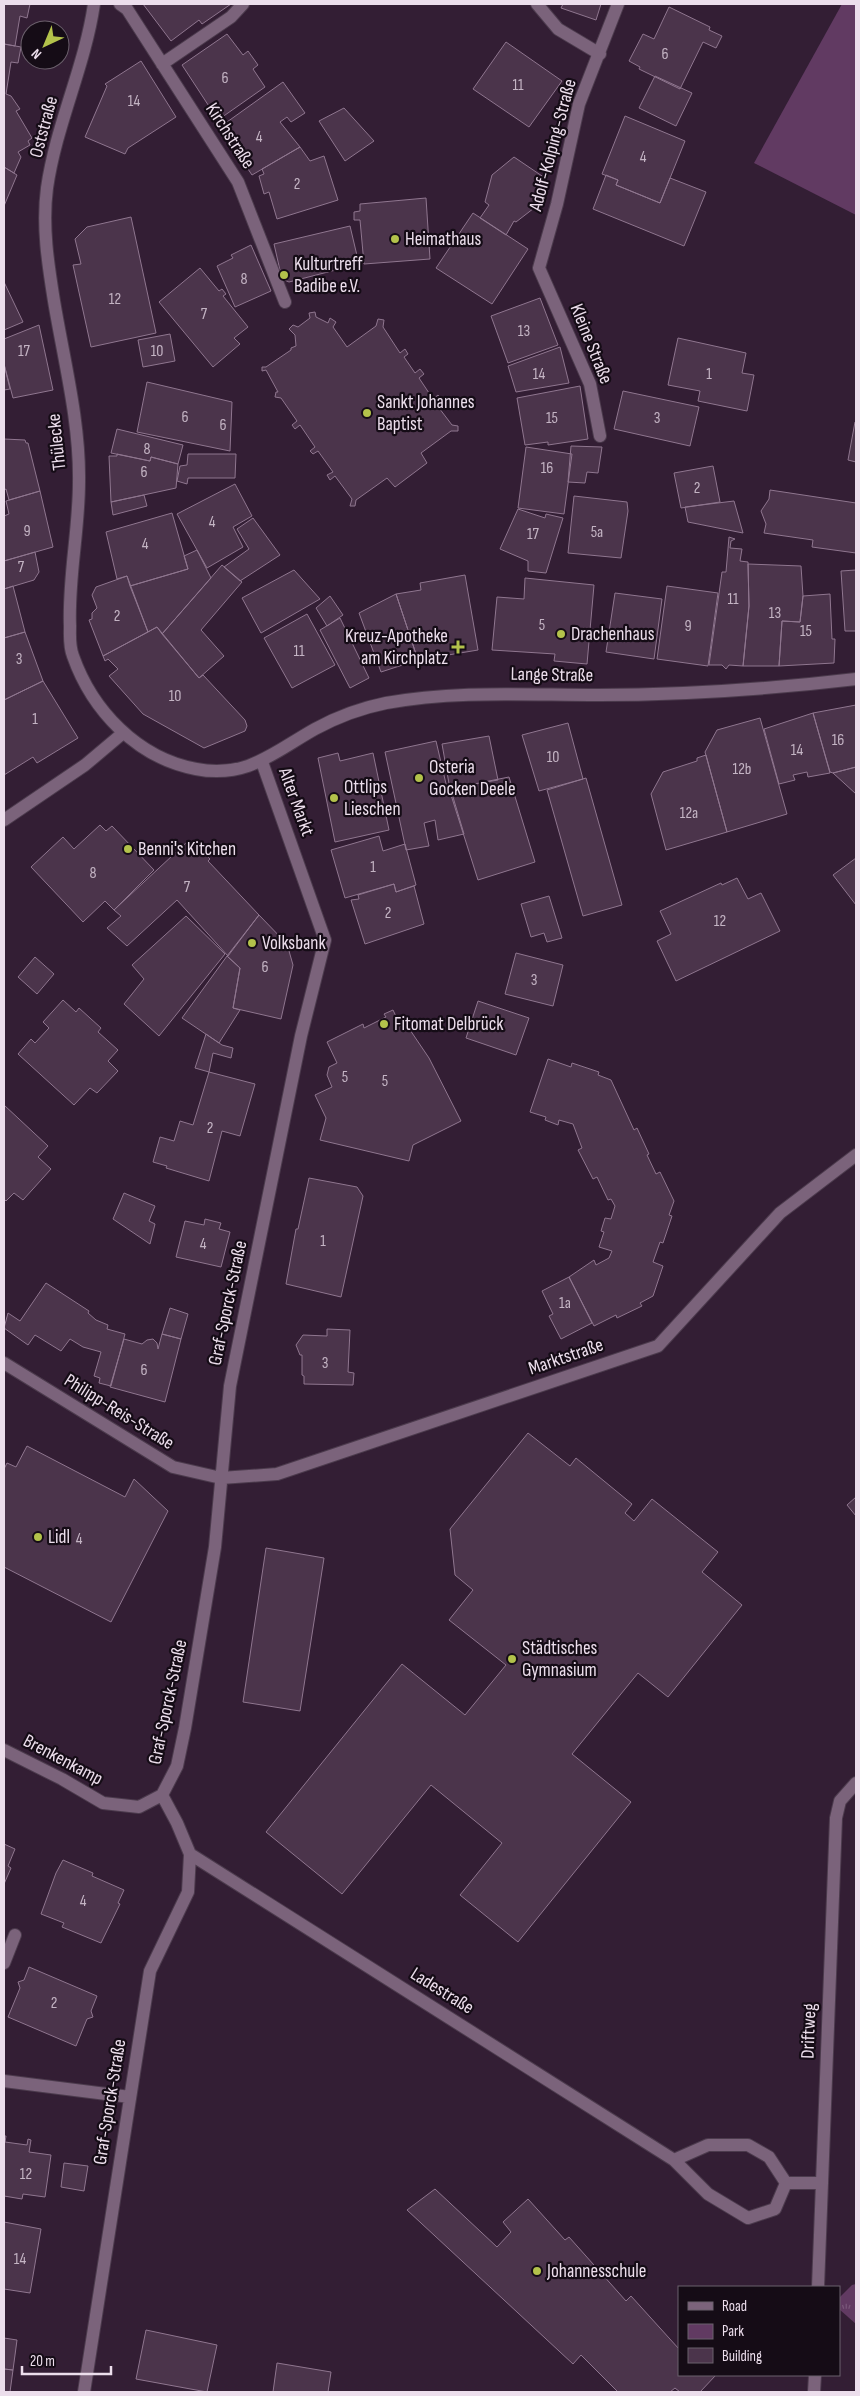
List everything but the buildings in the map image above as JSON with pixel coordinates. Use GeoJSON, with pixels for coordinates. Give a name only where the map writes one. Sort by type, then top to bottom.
{"type":"FeatureCollection","features":[{"type":"Feature","properties":{"kind":"street","name":"Oststraße"},"geometry":{"type":"LineString","coordinates":[[46,231],[47,189],[90,31],[94,4]]}},
{"type":"Feature","properties":{"kind":"street","name":"Kirchstraße"},"geometry":{"type":"LineString","coordinates":[[120,4],[126,9],[238,182],[285,302]]}},
{"type":"Feature","properties":{"kind":"street"},"geometry":{"type":"LineString","coordinates":[[162,64],[231,17],[243,4]]}},
{"type":"Feature","properties":{"kind":"street"},"geometry":{"type":"LineString","coordinates":[[536,4],[558,30],[600,54]]}},
{"type":"Feature","properties":{"kind":"street","name":"Adolf-Kolping-Straße"},"geometry":{"type":"LineString","coordinates":[[539,268],[558,204],[579,104],[618,4]]}},
{"type":"Feature","properties":{"kind":"street","name":"Thülecke"},"geometry":{"type":"LineString","coordinates":[[46,231],[47,257],[75,423],[79,480],[76,532],[68,591],[70,650]]}},
{"type":"Feature","properties":{"kind":"street","name":"Kleine Straße"},"geometry":{"type":"LineString","coordinates":[[539,268],[590,384],[600,436]]}},
{"type":"Feature","properties":{"kind":"street","name":"Alter Markt"},"geometry":{"type":"LineString","coordinates":[[70,650],[82,680],[98,705],[123,733],[166,758],[198,770],[232,771],[262,762],[276,796],[325,940],[302,1036]]}},
{"type":"Feature","properties":{"kind":"street","name":"Lange Straße"},"geometry":{"type":"LineString","coordinates":[[262,762],[342,715],[393,702],[440,696],[493,694],[597,695],[741,690],[856,679]]}},
{"type":"Feature","properties":{"kind":"street"},"geometry":{"type":"LineString","coordinates":[[4,820],[85,766],[123,733]]}},
{"type":"Feature","properties":{"kind":"street","name":"Graf-Sporck-Straße"},"geometry":{"type":"LineString","coordinates":[[84,2392],[150,1971],[188,1892],[190,1854],[178,1823],[162,1795],[177,1766],[185,1728],[215,1547],[230,1386],[302,1036]]}},
{"type":"Feature","properties":{"kind":"street","name":"Marktstraße"},"geometry":{"type":"LineString","coordinates":[[221,1478],[278,1474],[658,1346],[780,1213],[856,1155]]}},
{"type":"Feature","properties":{"kind":"street","name":"Philipp-Reis-Straße"},"geometry":{"type":"LineString","coordinates":[[4,1362],[173,1467],[221,1478]]}},
{"type":"Feature","properties":{"kind":"street","name":"Brenkenkamp"},"geometry":{"type":"LineString","coordinates":[[4,1750],[62,1779],[103,1804],[139,1807],[162,1795]]}},
{"type":"Feature","properties":{"kind":"street","name":"Driftweg"},"geometry":{"type":"LineString","coordinates":[[818,2286],[836,1818],[840,1800],[856,1783]]}},
{"type":"Feature","properties":{"kind":"street","name":"Ladestraße"},"geometry":{"type":"LineString","coordinates":[[190,1854],[674,2160],[708,2194],[748,2218],[775,2209],[786,2183]]}},
{"type":"Feature","properties":{"kind":"street"},"geometry":{"type":"LineString","coordinates":[[4,1963],[15,1935]]}},
{"type":"Feature","properties":{"kind":"street"},"geometry":{"type":"LineString","coordinates":[[4,2081],[130,2097]]}},
{"type":"Feature","properties":{"kind":"street"},"geometry":{"type":"LineString","coordinates":[[674,2160],[708,2146],[748,2145],[769,2157],[786,2183],[821,2183]]}},
{"type":"Feature","properties":{"kind":"street"},"geometry":{"type":"LineString","coordinates":[[814,2392],[815,2376]]}},
{"type":"Feature","properties":{"kind":"green space"},"geometry":{"type":"Polygon","coordinates":[[[842,4],[856,4],[856,215],[754,163],[842,4]]]}},
{"type":"Feature","properties":{"kind":"green space"},"geometry":{"type":"Polygon","coordinates":[[[856,2284],[856,2324],[840,2310],[840,2297],[852,2285],[856,2284]]]}},
{"type":"Feature","properties":{"kind":"place","name":"Heimathaus"},"geometry":{"type":"Point","coordinates":[395,239]}},
{"type":"Feature","properties":{"kind":"place","name":"Kulturtreff Badibe e.V."},"geometry":{"type":"Point","coordinates":[284,275]}},
{"type":"Feature","properties":{"kind":"place","name":"Sankt Johannes Baptist"},"geometry":{"type":"Point","coordinates":[367,413]}},
{"type":"Feature","properties":{"kind":"place","name":"Drachenhaus"},"geometry":{"type":"Point","coordinates":[561,634]}},
{"type":"Feature","properties":{"kind":"place","name":"Kreuz-Apotheke am Kirchplatz"},"geometry":{"type":"Point","coordinates":[458,647]}},
{"type":"Feature","properties":{"kind":"place","name":"Osteria Gocken Deele"},"geometry":{"type":"Point","coordinates":[419,778]}},
{"type":"Feature","properties":{"kind":"place","name":"Ottlips Lieschen"},"geometry":{"type":"Point","coordinates":[334,798]}},
{"type":"Feature","properties":{"kind":"place","name":"Benni's Kitchen"},"geometry":{"type":"Point","coordinates":[128,849]}},
{"type":"Feature","properties":{"kind":"place","name":"Volksbank"},"geometry":{"type":"Point","coordinates":[252,943]}},
{"type":"Feature","properties":{"kind":"place","name":"Fitomat Delbrück"},"geometry":{"type":"Point","coordinates":[384,1024]}},
{"type":"Feature","properties":{"kind":"place","name":"Lidl"},"geometry":{"type":"Point","coordinates":[38,1537]}},
{"type":"Feature","properties":{"kind":"place","name":"Städtisches Gymnasium"},"geometry":{"type":"Point","coordinates":[512,1659]}},
{"type":"Feature","properties":{"kind":"place","name":"Johannesschule"},"geometry":{"type":"Point","coordinates":[537,2271]}}]}
